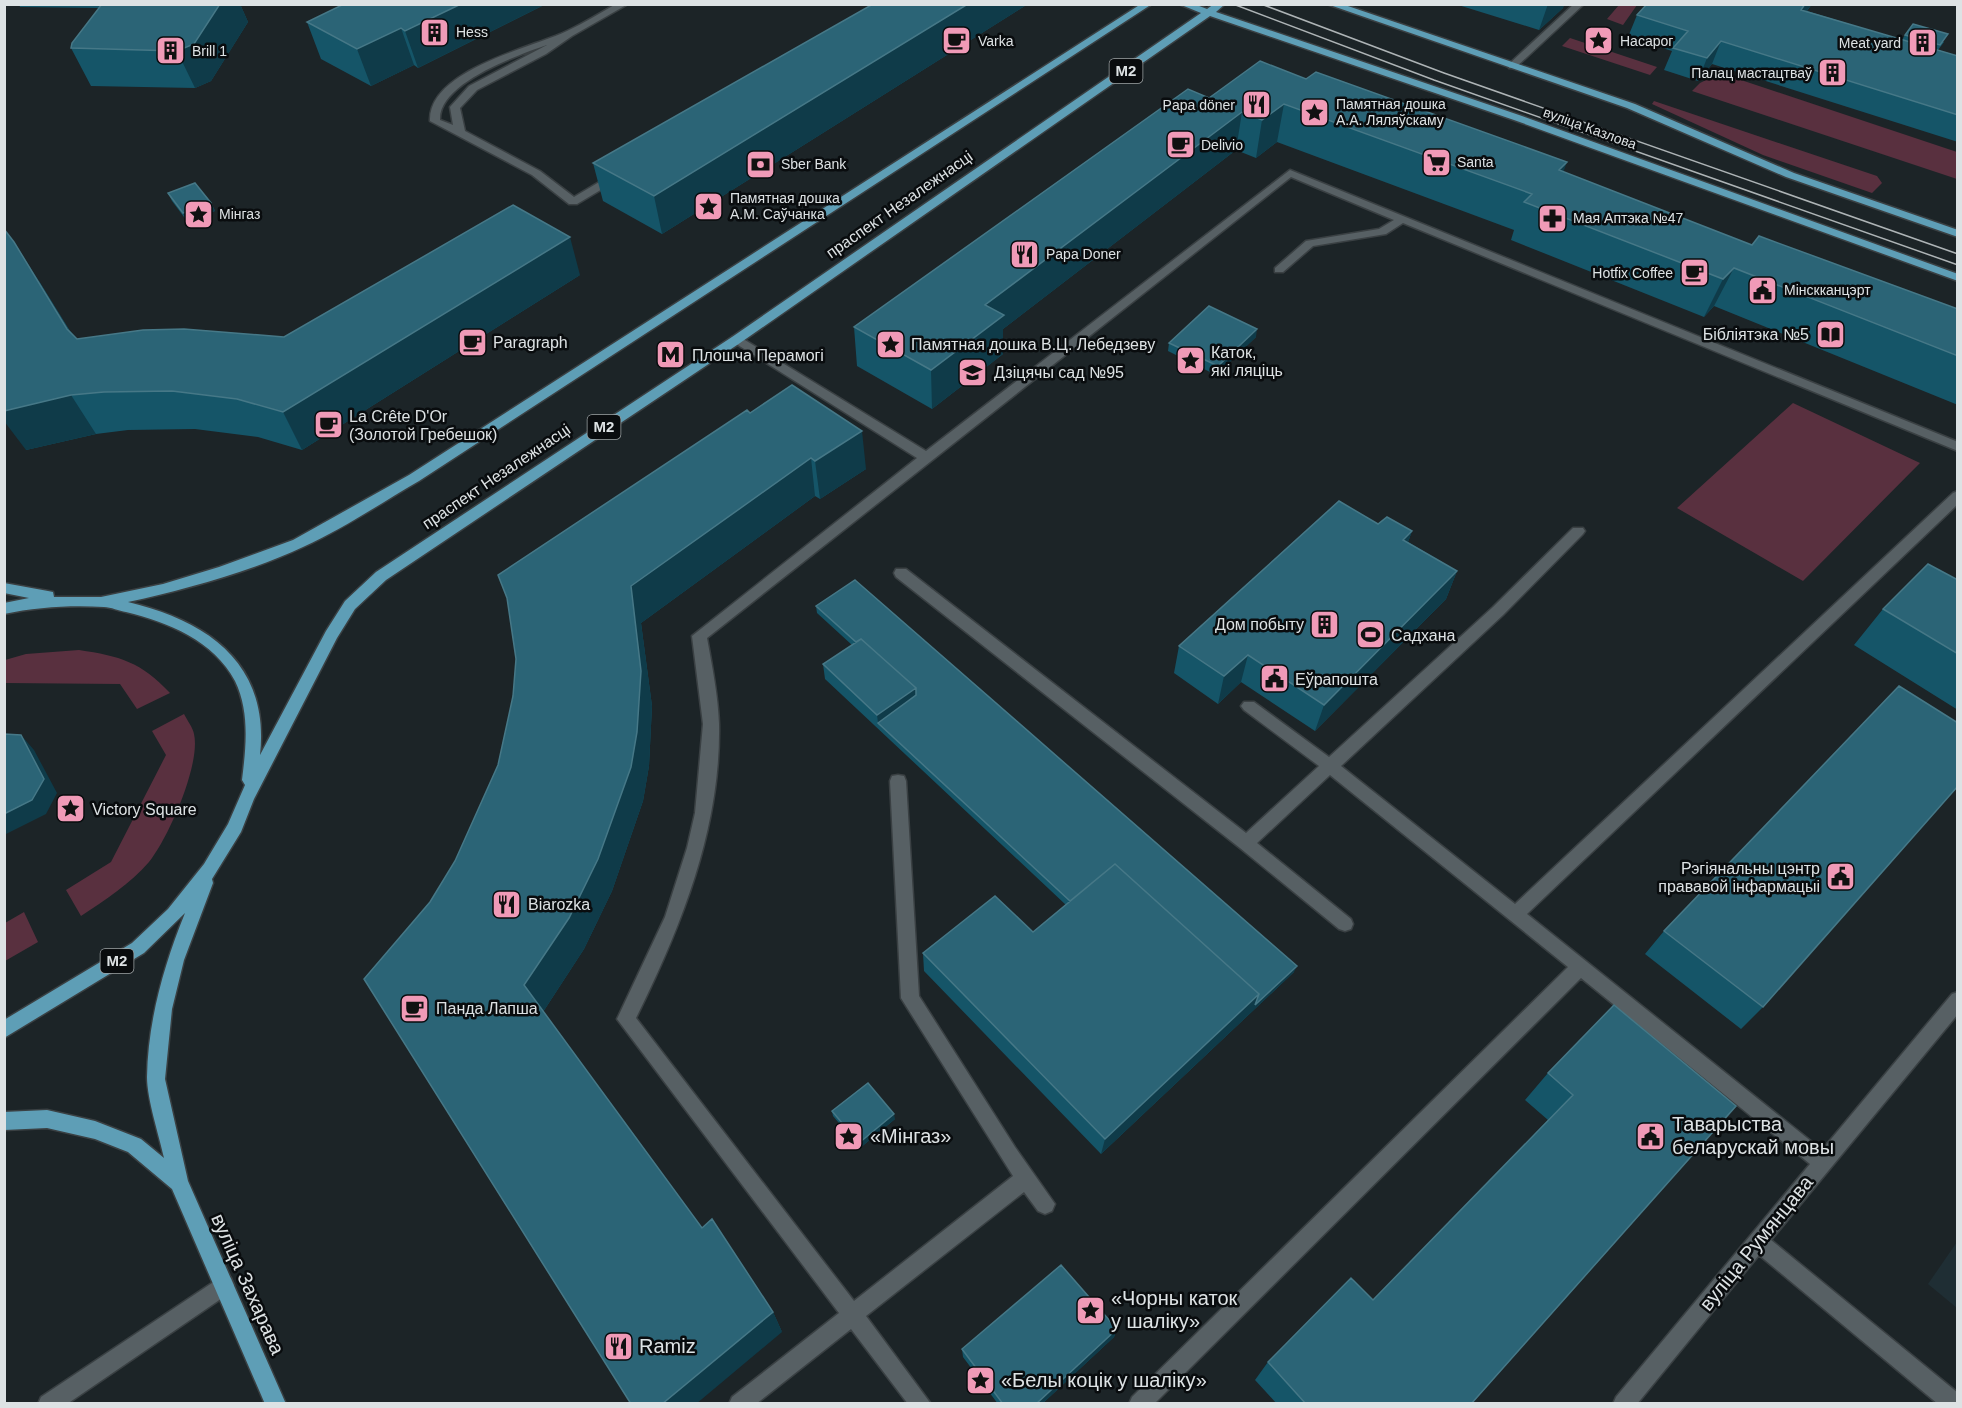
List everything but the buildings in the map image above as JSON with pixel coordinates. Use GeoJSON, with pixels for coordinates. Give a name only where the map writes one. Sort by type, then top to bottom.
{"type":"FeatureCollection","features":[{"type":"Feature","properties":{"kind":"main road","name":"праспект Незалежнасці"},"geometry":{"type":"LineString","coordinates":[[4,609],[30,603],[72,600],[101,602],[163,589],[223,571],[297,544],[353,514],[1148,4]]}},
{"type":"Feature","properties":{"kind":"main road","name":"вуліца Казлова"},"geometry":{"type":"LineString","coordinates":[[1183,4],[1216,9],[1958,278]]}},
{"type":"Feature","properties":{"kind":"main road","name":"вуліца Казлова"},"geometry":{"type":"LineString","coordinates":[[1331,4],[1631,106],[1790,175],[1958,234]]}},
{"type":"Feature","properties":{"kind":"main road","name":"праспект Незалежнасці"},"geometry":{"type":"LineString","coordinates":[[4,1030],[138,948],[174,914],[210,869],[235,827],[246,798],[331,635],[350,605],[381,576],[736,340],[1216,9]]}},
{"type":"Feature","properties":{"kind":"main road"},"geometry":{"type":"LineString","coordinates":[[4,588],[72,600]]}},
{"type":"Feature","properties":{"kind":"main road","name":"М2"},"geometry":{"type":"LineString","coordinates":[[101,602],[150,612],[188,627],[215,647],[238,673],[247,690],[256,728],[255,754],[246,798]]}},
{"type":"Feature","properties":{"kind":"main road","name":"вуліца Захарава"},"geometry":{"type":"LineString","coordinates":[[210,869],[175,960],[163,1010],[156,1079],[179,1182],[276,1404]]}},
{"type":"Feature","properties":{"kind":"main road"},"geometry":{"type":"LineString","coordinates":[[4,1121],[47,1119],[95,1130],[134,1145],[179,1182]]}},
{"type":"Feature","properties":{"kind":"street"},"geometry":{"type":"LineString","coordinates":[[460,132],[455,117],[455,107],[461,98],[473,88],[543,52],[569,34],[624,4]]}},
{"type":"Feature","properties":{"kind":"street"},"geometry":{"type":"LineString","coordinates":[[1512,66],[1580,4]]}},
{"type":"Feature","properties":{"kind":"street"},"geometry":{"type":"LineString","coordinates":[[569,34],[526,48],[458,83],[445,93],[435,108],[435,121],[444,128],[460,132],[536,173],[573,202],[627,171]]}},
{"type":"Feature","properties":{"kind":"street"},"geometry":{"type":"LineString","coordinates":[[921,1404],[853,1312],[626,1019],[660,952],[681,900],[699,837],[711,735],[708,686],[699,636],[1290,173],[1958,447]]}},
{"type":"Feature","properties":{"kind":"street"},"geometry":{"type":"LineString","coordinates":[[1279,270],[1310,243],[1382,232],[1402,219]]}},
{"type":"Feature","properties":{"kind":"street"},"geometry":{"type":"LineString","coordinates":[[736,340],[927,458]]}},
{"type":"Feature","properties":{"kind":"street"},"geometry":{"type":"LineString","coordinates":[[1515,915],[1958,496]]}},
{"type":"Feature","properties":{"kind":"street"},"geometry":{"type":"LineString","coordinates":[[1246,843],[1498,611],[1578,531]]}},
{"type":"Feature","properties":{"kind":"street"},"geometry":{"type":"LineString","coordinates":[[901,573],[1246,843],[1345,924]]}},
{"type":"Feature","properties":{"kind":"street"},"geometry":{"type":"LineString","coordinates":[[1250,706],[1330,766],[1823,1162]]}},
{"type":"Feature","properties":{"kind":"street"},"geometry":{"type":"LineString","coordinates":[[898,781],[910,998],[1025,1179],[1045,1204]]}},
{"type":"Feature","properties":{"kind":"street"},"geometry":{"type":"LineString","coordinates":[[1139,1404],[1580,967]]}},
{"type":"Feature","properties":{"kind":"street","name":"вуліца Румянцава"},"geometry":{"type":"LineString","coordinates":[[1623,1404],[1958,1000]]}},
{"type":"Feature","properties":{"kind":"street"},"geometry":{"type":"LineString","coordinates":[[739,1404],[853,1312],[1025,1179]]}},
{"type":"Feature","properties":{"kind":"street"},"geometry":{"type":"LineString","coordinates":[[1758,1242],[1955,1404]]}},
{"type":"Feature","properties":{"kind":"street"},"geometry":{"type":"LineString","coordinates":[[48,1404],[224,1285]]}},
{"type":"Feature","properties":{"kind":"shaded area"},"geometry":{"type":"Polygon","coordinates":[[[1619,5],[1637,5],[1623,25],[1607,19],[1619,5]]]}},
{"type":"Feature","properties":{"kind":"shaded area"},"geometry":{"type":"Polygon","coordinates":[[[1570,38],[1657,67],[1650,75],[1562,46],[1570,38]]]}},
{"type":"Feature","properties":{"kind":"shaded area"},"geometry":{"type":"Polygon","coordinates":[[[1720,73],[1957,152],[1957,179],[1692,91],[1700,83],[1720,73]]]}},
{"type":"Feature","properties":{"kind":"shaded area"},"geometry":{"type":"Polygon","coordinates":[[[1654,101],[1877,176],[1882,183],[1872,193],[1763,155],[1652,104],[1654,101]]]}},
{"type":"Feature","properties":{"kind":"shaded area"},"geometry":{"type":"Polygon","coordinates":[[[1793,403],[1920,463],[1803,581],[1677,508],[1793,403]]]}},
{"type":"Feature","properties":{"kind":"shaded area"},"geometry":{"type":"Polygon","coordinates":[[[79,650],[129,662],[149,674],[170,693],[137,709],[120,684],[5,683],[5,660],[26,654],[79,650]]]}},
{"type":"Feature","properties":{"kind":"shaded area"},"geometry":{"type":"Polygon","coordinates":[[[184,714],[194,734],[193,763],[181,801],[165,837],[149,862],[134,877],[81,916],[66,890],[111,862],[166,755],[152,731],[184,714]]]}},
{"type":"Feature","properties":{"kind":"shaded area"},"geometry":{"type":"Polygon","coordinates":[[[24,912],[38,942],[5,961],[5,923],[24,912]]]}},
{"type":"Feature","properties":{"kind":"shaded area"},"geometry":{"type":"Polygon","coordinates":[[[1957,1242],[1957,1308],[1928,1284],[1957,1242]]]}},
{"type":"Feature","properties":{"kind":"tram line"},"geometry":{"type":"LineString","coordinates":[[1233,4],[1434,80],[1958,265]]}},
{"type":"Feature","properties":{"kind":"tram line"},"geometry":{"type":"LineString","coordinates":[[1261,4],[1444,73],[1958,254]]}},
{"type":"Feature","properties":{"kind":"place","name":"Hess"},"geometry":{"type":"Point","coordinates":[435,32]}},
{"type":"Feature","properties":{"kind":"place","name":"Varka"},"geometry":{"type":"Point","coordinates":[957,41]}},
{"type":"Feature","properties":{"kind":"place","name":"Насарог"},"geometry":{"type":"Point","coordinates":[1599,41]}},
{"type":"Feature","properties":{"kind":"place","name":"Meat yard"},"geometry":{"type":"Point","coordinates":[1922,43]}},
{"type":"Feature","properties":{"kind":"place","name":"Brill 1"},"geometry":{"type":"Point","coordinates":[171,51]}},
{"type":"Feature","properties":{"kind":"place","name":"Палац мастацтваў"},"geometry":{"type":"Point","coordinates":[1833,73]}},
{"type":"Feature","properties":{"kind":"place","name":"Papa döner"},"geometry":{"type":"Point","coordinates":[1256,105]}},
{"type":"Feature","properties":{"kind":"place","name":"Памятная дошка А.А. Ляляўскаму"},"geometry":{"type":"Point","coordinates":[1315,112]}},
{"type":"Feature","properties":{"kind":"place","name":"Delivio"},"geometry":{"type":"Point","coordinates":[1180,145]}},
{"type":"Feature","properties":{"kind":"place","name":"Santa"},"geometry":{"type":"Point","coordinates":[1436,162]}},
{"type":"Feature","properties":{"kind":"place","name":"Sber Bank"},"geometry":{"type":"Point","coordinates":[760,164]}},
{"type":"Feature","properties":{"kind":"place","name":"Памятная дошка А.М. Саўчанка"},"geometry":{"type":"Point","coordinates":[709,206]}},
{"type":"Feature","properties":{"kind":"place","name":"Мінгаз"},"geometry":{"type":"Point","coordinates":[198,214]}},
{"type":"Feature","properties":{"kind":"place","name":"Мая Аптэка №47"},"geometry":{"type":"Point","coordinates":[1552,218]}},
{"type":"Feature","properties":{"kind":"place","name":"Papa Doner"},"geometry":{"type":"Point","coordinates":[1025,254]}},
{"type":"Feature","properties":{"kind":"place","name":"Hotfix Coffee"},"geometry":{"type":"Point","coordinates":[1694,273]}},
{"type":"Feature","properties":{"kind":"place","name":"Мінскканцэрт"},"geometry":{"type":"Point","coordinates":[1763,290]}},
{"type":"Feature","properties":{"kind":"place","name":"Бібліятэка №5"},"geometry":{"type":"Point","coordinates":[1830,334]}},
{"type":"Feature","properties":{"kind":"place","name":"Paragraph"},"geometry":{"type":"Point","coordinates":[472,342]}},
{"type":"Feature","properties":{"kind":"place","name":"Памятная дошка В.Ц. Лебедзеву"},"geometry":{"type":"Point","coordinates":[890,344]}},
{"type":"Feature","properties":{"kind":"place","name":"Плошча Перамогі"},"geometry":{"type":"Point","coordinates":[671,355]}},
{"type":"Feature","properties":{"kind":"place","name":"Каток, які ляціць"},"geometry":{"type":"Point","coordinates":[1190,361]}},
{"type":"Feature","properties":{"kind":"place","name":"Дзіцячы сад №95"},"geometry":{"type":"Point","coordinates":[973,372]}},
{"type":"Feature","properties":{"kind":"place","name":"La Crête D'Or (Золотой Гребешок)"},"geometry":{"type":"Point","coordinates":[328,425]}},
{"type":"Feature","properties":{"kind":"place","name":"Дом побыту"},"geometry":{"type":"Point","coordinates":[1325,624]}},
{"type":"Feature","properties":{"kind":"place","name":"Садхана"},"geometry":{"type":"Point","coordinates":[1370,635]}},
{"type":"Feature","properties":{"kind":"place","name":"Еўрапошта"},"geometry":{"type":"Point","coordinates":[1274,679]}},
{"type":"Feature","properties":{"kind":"place","name":"Victory Square"},"geometry":{"type":"Point","coordinates":[71,809]}},
{"type":"Feature","properties":{"kind":"place","name":"Рэгіянальны цэнтр прававой інфармацыі"},"geometry":{"type":"Point","coordinates":[1841,877]}},
{"type":"Feature","properties":{"kind":"place","name":"Biarozka"},"geometry":{"type":"Point","coordinates":[507,904]}},
{"type":"Feature","properties":{"kind":"place","name":"Панда Лапша"},"geometry":{"type":"Point","coordinates":[415,1008]}},
{"type":"Feature","properties":{"kind":"place","name":"«Мінгаз»"},"geometry":{"type":"Point","coordinates":[849,1136]}},
{"type":"Feature","properties":{"kind":"place","name":"Таварыства беларускай мовы"},"geometry":{"type":"Point","coordinates":[1651,1136]}},
{"type":"Feature","properties":{"kind":"place","name":"«Чорны каток у шаліку»"},"geometry":{"type":"Point","coordinates":[1090,1310]}},
{"type":"Feature","properties":{"kind":"place","name":"Ramiz"},"geometry":{"type":"Point","coordinates":[618,1346]}},
{"type":"Feature","properties":{"kind":"place","name":"«Белы коцік у шаліку»"},"geometry":{"type":"Point","coordinates":[980,1380]}}]}
